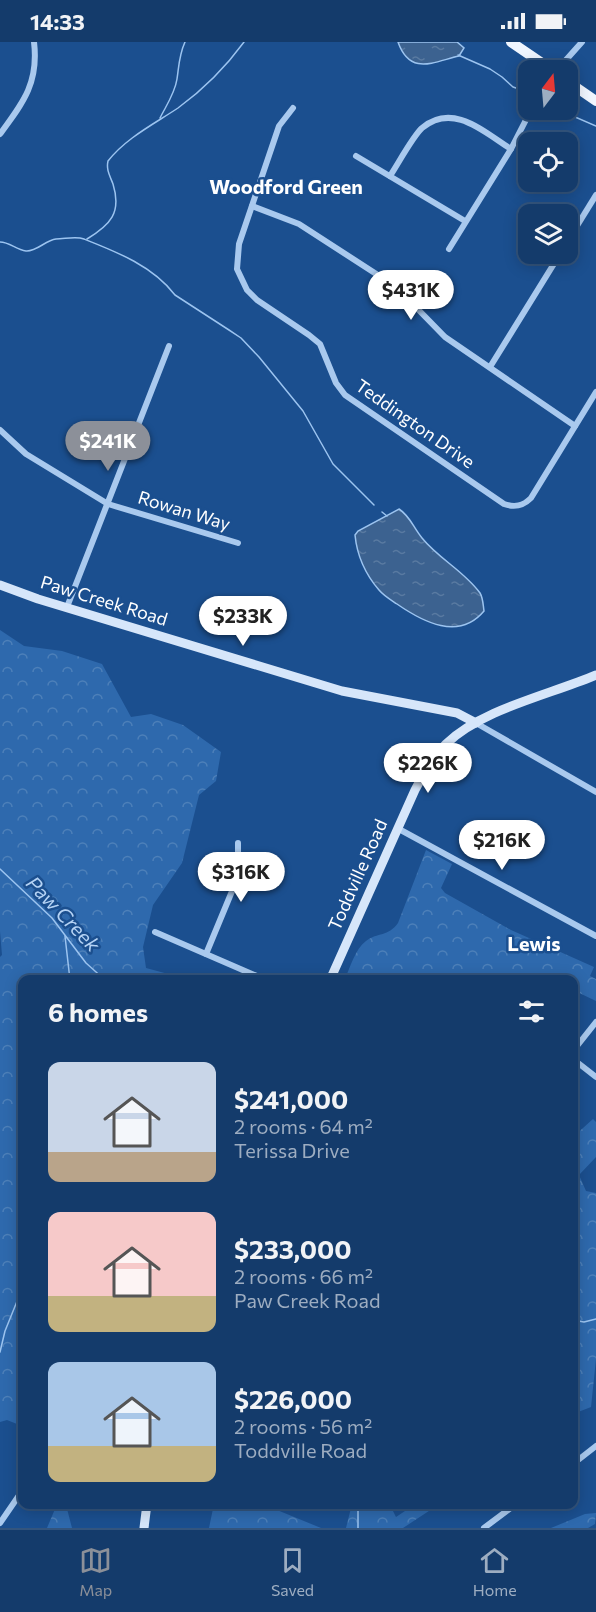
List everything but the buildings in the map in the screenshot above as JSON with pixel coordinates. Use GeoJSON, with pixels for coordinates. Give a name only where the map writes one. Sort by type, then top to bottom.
{"type":"FeatureCollection","features":[{"type":"Feature","properties":{"kind":"main road"},"geometry":{"type":"LineString","coordinates":[[511,42],[537,60]]}},
{"type":"Feature","properties":{"kind":"main road"},"geometry":{"type":"LineString","coordinates":[[578,89],[596,101]]}},
{"type":"Feature","properties":{"kind":"street"},"geometry":{"type":"LineString","coordinates":[[0,134],[18,110],[31,85],[35,68],[34,42]]}},
{"type":"Feature","properties":{"kind":"street"},"geometry":{"type":"LineString","coordinates":[[564,60],[582,42]]}},
{"type":"Feature","properties":{"kind":"street","name":"Teddington Drive"},"geometry":{"type":"LineString","coordinates":[[293,108],[279,126],[237,251],[237,269],[242,282],[257,300],[320,344],[342,391],[504,504],[511,506],[523,505],[531,498],[596,392]]}},
{"type":"Feature","properties":{"kind":"street"},"geometry":{"type":"LineString","coordinates":[[390,176],[421,128],[445,117],[468,122],[511,149]]}},
{"type":"Feature","properties":{"kind":"street"},"geometry":{"type":"LineString","coordinates":[[449,249],[511,149],[526,120]]}},
{"type":"Feature","properties":{"kind":"street"},"geometry":{"type":"LineString","coordinates":[[356,156],[465,221]]}},
{"type":"Feature","properties":{"kind":"street"},"geometry":{"type":"LineString","coordinates":[[578,224],[596,195]]}},
{"type":"Feature","properties":{"kind":"street"},"geometry":{"type":"LineString","coordinates":[[252,206],[299,224],[384,279],[405,296],[438,331],[575,426]]}},
{"type":"Feature","properties":{"kind":"street"},"geometry":{"type":"LineString","coordinates":[[490,367],[554,264]]}},
{"type":"Feature","properties":{"kind":"street"},"geometry":{"type":"LineString","coordinates":[[67,608],[170,346]]}},
{"type":"Feature","properties":{"kind":"street","name":"Rowan Way"},"geometry":{"type":"LineString","coordinates":[[0,430],[26,454],[108,504],[238,543]]}},
{"type":"Feature","properties":{"kind":"street","name":"Paw Creek Road"},"geometry":{"type":"LineString","coordinates":[[0,585],[67,608],[342,691],[457,714],[476,723]]}},
{"type":"Feature","properties":{"kind":"street","name":"Toddville Road"},"geometry":{"type":"LineString","coordinates":[[332,975],[397,828],[430,763],[452,739],[476,723],[596,675]]}},
{"type":"Feature","properties":{"kind":"street"},"geometry":{"type":"LineString","coordinates":[[476,723],[596,792]]}},
{"type":"Feature","properties":{"kind":"street"},"geometry":{"type":"LineString","coordinates":[[397,828],[596,936]]}},
{"type":"Feature","properties":{"kind":"street"},"geometry":{"type":"LineString","coordinates":[[206,954],[235,884],[238,868],[238,843]]}},
{"type":"Feature","properties":{"kind":"street"},"geometry":{"type":"LineString","coordinates":[[155,932],[254,975]]}},
{"type":"Feature","properties":{"kind":"street"},"geometry":{"type":"LineString","coordinates":[[578,1045],[596,1022]]}},
{"type":"Feature","properties":{"kind":"street"},"geometry":{"type":"LineString","coordinates":[[578,1063],[596,1077]]}},
{"type":"Feature","properties":{"kind":"street"},"geometry":{"type":"LineString","coordinates":[[578,1460],[596,1446]]}},
{"type":"Feature","properties":{"kind":"street"},"geometry":{"type":"LineString","coordinates":[[0,1523],[18,1497]]}},
{"type":"Feature","properties":{"kind":"street"},"geometry":{"type":"LineString","coordinates":[[144,1528],[146,1509]]}},
{"type":"Feature","properties":{"kind":"street"},"geometry":{"type":"LineString","coordinates":[[484,1528],[509,1509]]}},
{"type":"Feature","properties":{"kind":"green space"},"geometry":{"type":"Polygon","coordinates":[[[0,630],[24,646],[62,651],[102,664],[131,717],[151,714],[183,725],[221,752],[216,781],[199,795],[182,863],[153,905],[143,947],[146,968],[172,975],[18,975],[18,1424],[7,1420],[0,1422],[0,957],[2,955],[0,931],[0,630]]]}},
{"type":"Feature","properties":{"kind":"green space"},"geometry":{"type":"Polygon","coordinates":[[[426,850],[452,864],[441,888],[445,893],[511,930],[594,967],[590,976],[596,979],[596,1001],[578,992],[578,975],[347,975],[362,944],[370,938],[387,932],[398,923],[426,850]]]}},
{"type":"Feature","properties":{"kind":"green space"},"geometry":{"type":"Polygon","coordinates":[[[219,973],[224,975],[172,975],[219,973]]]}},
{"type":"Feature","properties":{"kind":"green space"},"geometry":{"type":"Polygon","coordinates":[[[593,1119],[596,1122],[596,1157],[579,1175],[586,1191],[596,1193],[596,1359],[591,1407],[578,1412],[578,1132],[593,1119]]]}},
{"type":"Feature","properties":{"kind":"green space"},"geometry":{"type":"Polygon","coordinates":[[[55,1509],[67,1509],[72,1528],[47,1528],[55,1509]]]}},
{"type":"Feature","properties":{"kind":"green space"},"geometry":{"type":"Polygon","coordinates":[[[213,1509],[277,1509],[321,1528],[209,1528],[213,1509]]]}},
{"type":"Feature","properties":{"kind":"green space"},"geometry":{"type":"Polygon","coordinates":[[[351,1509],[392,1509],[396,1517],[408,1509],[432,1509],[403,1528],[346,1528],[351,1509]]]}},
{"type":"Feature","properties":{"kind":"green space"},"geometry":{"type":"Polygon","coordinates":[[[596,1513],[595,1524],[588,1528],[551,1528],[585,1514],[596,1513]]]}},
{"type":"Feature","properties":{"kind":"water"},"geometry":{"type":"Polygon","coordinates":[[[398,42],[457,42],[464,48],[459,56],[423,64],[409,59],[398,42]]]}},
{"type":"Feature","properties":{"kind":"water"},"geometry":{"type":"Polygon","coordinates":[[[399,509],[429,545],[467,578],[480,593],[484,611],[474,620],[452,627],[429,622],[388,598],[370,578],[360,557],[355,535],[358,531],[399,509]]]}},
{"type":"Feature","properties":{"kind":"waterway"},"geometry":{"type":"LineString","coordinates":[[160,118],[174,89],[185,42]]}},
{"type":"Feature","properties":{"kind":"waterway"},"geometry":{"type":"LineString","coordinates":[[87,239],[108,223],[115,210],[115,194],[108,170],[108,161],[132,138],[197,93],[214,78],[244,42]]}},
{"type":"Feature","properties":{"kind":"waterway"},"geometry":{"type":"LineString","coordinates":[[458,55],[490,69],[518,89]]}},
{"type":"Feature","properties":{"kind":"waterway"},"geometry":{"type":"LineString","coordinates":[[578,118],[596,126]]}},
{"type":"Feature","properties":{"kind":"waterway"},"geometry":{"type":"LineString","coordinates":[[0,242],[30,251],[52,240],[81,238],[145,268],[175,295],[241,338],[303,411],[333,464],[374,505]]}},
{"type":"Feature","properties":{"kind":"waterway"},"geometry":{"type":"LineString","coordinates":[[382,512],[387,516]]}},
{"type":"Feature","properties":{"kind":"waterway","name":"Paw Creek"},"geometry":{"type":"LineString","coordinates":[[0,869],[52,918],[86,963],[99,975]]}},
{"type":"Feature","properties":{"kind":"waterway"},"geometry":{"type":"LineString","coordinates":[[65,936],[69,975]]}},
{"type":"Feature","properties":{"kind":"waterway"},"geometry":{"type":"LineString","coordinates":[[0,1352],[5,1331],[18,1299]]}},
{"type":"Feature","properties":{"kind":"waterway","name":"Paw Creek"},"geometry":{"type":"LineString","coordinates":[[578,1321],[596,1319]]}},
{"type":"Feature","properties":{"kind":"waterway"},"geometry":{"type":"LineString","coordinates":[[358,1509],[358,1528]]}},
{"type":"Feature","properties":{"kind":"district","name":"Woodford Green"},"geometry":{"type":"Point","coordinates":[286,187]}},
{"type":"Feature","properties":{"kind":"district","name":"Lewis"},"geometry":{"type":"Point","coordinates":[534,944]}}]}
